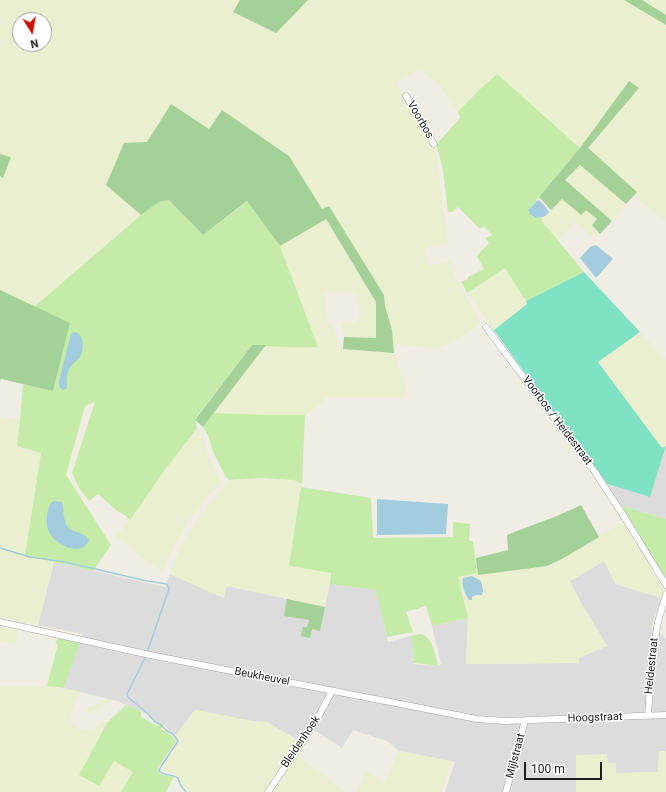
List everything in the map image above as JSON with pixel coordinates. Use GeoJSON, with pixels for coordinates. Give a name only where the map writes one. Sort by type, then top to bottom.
{"type":"FeatureCollection","features":[{"type":"Feature","properties":{"kind":"street","name":"Voorbos"},"geometry":{"type":"LineString","coordinates":[[406,96],[434,144]]}},
{"type":"Feature","properties":{"kind":"street","name":"Voorbos / Heidestraat"},"geometry":{"type":"LineString","coordinates":[[486,327],[595,472],[666,585]]}},
{"type":"Feature","properties":{"kind":"street","name":"Heidestraat"},"geometry":{"type":"LineString","coordinates":[[648,716],[652,657],[658,622],[666,594]]}},
{"type":"Feature","properties":{"kind":"street","name":"Beukheuvel"},"geometry":{"type":"LineString","coordinates":[[0,622],[150,655],[465,717],[494,721],[525,720]]}},
{"type":"Feature","properties":{"kind":"street","name":"Bleidenhoek"},"geometry":{"type":"LineString","coordinates":[[268,792],[315,723],[332,691]]}},
{"type":"Feature","properties":{"kind":"street","name":"Hoogstraat"},"geometry":{"type":"LineString","coordinates":[[525,720],[666,715]]}},
{"type":"Feature","properties":{"kind":"street","name":"Mijlstraat"},"geometry":{"type":"LineString","coordinates":[[506,792],[525,720]]}},
{"type":"Feature","properties":{"kind":"shaded area"},"geometry":{"type":"Polygon","coordinates":[[[666,447],[666,519],[622,506],[604,483],[650,497],[666,447]]]}},
{"type":"Feature","properties":{"kind":"shaded area"},"geometry":{"type":"Polygon","coordinates":[[[604,561],[616,584],[661,598],[651,628],[663,635],[666,639],[666,751],[659,751],[658,772],[616,773],[607,763],[576,755],[576,792],[445,792],[455,762],[399,751],[387,741],[353,730],[342,748],[314,730],[303,744],[267,722],[252,721],[195,710],[176,735],[167,729],[164,724],[159,724],[147,714],[117,701],[64,688],[83,634],[38,625],[54,562],[165,587],[170,574],[224,598],[226,586],[325,607],[330,584],[377,590],[388,642],[411,636],[414,664],[437,666],[441,664],[432,626],[468,618],[466,664],[579,663],[579,658],[607,646],[581,603],[570,581],[604,561]]]}},
{"type":"Feature","properties":{"kind":"green space"},"geometry":{"type":"Polygon","coordinates":[[[0,0],[240,0],[233,12],[275,32],[308,0],[624,0],[666,25],[666,221],[638,199],[570,138],[477,92],[458,112],[437,83],[419,69],[396,84],[435,149],[438,164],[448,243],[424,248],[427,266],[450,261],[452,271],[482,324],[442,347],[429,348],[393,344],[392,330],[385,306],[384,295],[329,206],[322,209],[289,156],[222,110],[209,129],[171,104],[147,142],[106,185],[141,215],[34,307],[0,290],[0,177],[3,178],[11,157],[0,154],[0,0]]]}},
{"type":"Feature","properties":{"kind":"green space"},"geometry":{"type":"Polygon","coordinates":[[[240,0],[308,0],[276,33],[233,12],[240,0]]]}},
{"type":"Feature","properties":{"kind":"green space"},"geometry":{"type":"Polygon","coordinates":[[[624,0],[642,0],[666,15],[666,25],[624,0]]]}},
{"type":"Feature","properties":{"kind":"green space"},"geometry":{"type":"Polygon","coordinates":[[[642,0],[666,0],[666,15],[642,0]]]}},
{"type":"Feature","properties":{"kind":"green space"},"geometry":{"type":"Polygon","coordinates":[[[497,74],[580,148],[529,209],[532,217],[542,218],[541,220],[584,272],[526,301],[505,268],[467,293],[461,282],[484,269],[477,256],[489,243],[485,238],[492,235],[484,226],[480,229],[458,207],[452,212],[448,212],[443,169],[436,145],[460,118],[458,112],[497,74]]]}},
{"type":"Feature","properties":{"kind":"green space"},"geometry":{"type":"Polygon","coordinates":[[[629,81],[639,88],[588,148],[637,192],[626,204],[580,165],[565,180],[612,221],[600,234],[592,225],[597,219],[586,210],[581,215],[562,199],[551,210],[539,197],[580,148],[629,81]]]}},
{"type":"Feature","properties":{"kind":"green space"},"geometry":{"type":"Polygon","coordinates":[[[171,104],[209,129],[222,110],[289,156],[322,209],[329,206],[384,295],[385,306],[392,330],[394,353],[343,349],[344,337],[376,338],[376,302],[326,219],[280,246],[247,201],[203,235],[169,200],[159,202],[141,215],[106,185],[124,143],[147,142],[171,104]]]}},
{"type":"Feature","properties":{"kind":"green space"},"geometry":{"type":"Polygon","coordinates":[[[0,154],[11,157],[3,178],[0,176],[0,154]]]}},
{"type":"Feature","properties":{"kind":"green space"},"geometry":{"type":"Polygon","coordinates":[[[580,165],[626,204],[612,221],[565,180],[580,165]]]}},
{"type":"Feature","properties":{"kind":"green space"},"geometry":{"type":"Polygon","coordinates":[[[562,199],[581,215],[586,209],[597,219],[592,225],[600,234],[595,239],[575,222],[557,240],[541,220],[562,199]]]}},
{"type":"Feature","properties":{"kind":"green space"},"geometry":{"type":"Polygon","coordinates":[[[169,200],[203,235],[248,201],[280,246],[318,347],[252,345],[195,419],[197,428],[164,471],[130,520],[98,494],[89,501],[79,488],[72,473],[95,402],[85,406],[66,475],[111,545],[93,571],[25,555],[41,453],[17,446],[23,384],[53,391],[70,323],[34,307],[141,215],[159,202],[169,200]]]}},
{"type":"Feature","properties":{"kind":"green space"},"geometry":{"type":"Polygon","coordinates":[[[326,219],[376,302],[376,338],[344,337],[341,323],[355,322],[360,316],[357,293],[325,292],[327,323],[333,324],[339,349],[394,353],[406,390],[405,396],[402,398],[324,398],[322,403],[305,415],[214,413],[266,345],[284,347],[318,347],[280,246],[326,219]]]}},
{"type":"Feature","properties":{"kind":"green space"},"geometry":{"type":"Polygon","coordinates":[[[505,268],[527,303],[494,330],[467,293],[505,268]]]}},
{"type":"Feature","properties":{"kind":"green space"},"geometry":{"type":"Polygon","coordinates":[[[584,272],[640,332],[598,362],[662,448],[666,446],[650,497],[604,483],[494,330],[527,304],[526,301],[584,272]]]}},
{"type":"Feature","properties":{"kind":"green space"},"geometry":{"type":"Polygon","coordinates":[[[0,290],[70,323],[53,391],[1,379],[0,381],[0,290]]]}},
{"type":"Feature","properties":{"kind":"green space"},"geometry":{"type":"Polygon","coordinates":[[[640,332],[666,360],[666,446],[662,448],[598,361],[640,332]]]}},
{"type":"Feature","properties":{"kind":"green space"},"geometry":{"type":"Polygon","coordinates":[[[252,345],[266,345],[203,427],[195,420],[252,345]]]}},
{"type":"Feature","properties":{"kind":"green space"},"geometry":{"type":"Polygon","coordinates":[[[214,413],[305,415],[302,484],[294,480],[260,478],[229,480],[214,454],[208,435],[203,427],[214,413]]]}},
{"type":"Feature","properties":{"kind":"green space"},"geometry":{"type":"Polygon","coordinates":[[[0,417],[20,420],[17,446],[41,452],[25,554],[54,562],[38,625],[0,617],[0,417]]]}},
{"type":"Feature","properties":{"kind":"green space"},"geometry":{"type":"Polygon","coordinates":[[[197,428],[205,444],[208,456],[219,475],[220,481],[218,487],[211,493],[187,523],[162,571],[144,559],[116,536],[130,520],[164,471],[197,428]]]}},
{"type":"Feature","properties":{"kind":"green space"},"geometry":{"type":"Polygon","coordinates":[[[260,478],[294,480],[302,484],[289,566],[331,573],[325,607],[227,586],[224,598],[170,574],[182,544],[198,518],[229,480],[260,478]]]}},
{"type":"Feature","properties":{"kind":"green space"},"geometry":{"type":"Polygon","coordinates":[[[301,487],[371,498],[373,538],[453,537],[453,522],[470,524],[469,541],[473,541],[477,573],[458,577],[468,618],[432,626],[426,606],[406,612],[413,632],[387,637],[376,590],[330,584],[331,573],[289,566],[301,487]]]}},
{"type":"Feature","properties":{"kind":"green space"},"geometry":{"type":"Polygon","coordinates":[[[581,505],[599,537],[547,566],[478,575],[476,558],[508,550],[507,535],[581,505]]]}},
{"type":"Feature","properties":{"kind":"green space"},"geometry":{"type":"Polygon","coordinates":[[[622,506],[666,519],[666,578],[663,577],[622,506]]]}},
{"type":"Feature","properties":{"kind":"green space"},"geometry":{"type":"Polygon","coordinates":[[[624,521],[664,587],[661,598],[616,584],[604,561],[570,581],[581,603],[607,646],[579,658],[579,663],[466,664],[468,618],[458,577],[477,573],[478,575],[547,566],[562,559],[624,521]]]}},
{"type":"Feature","properties":{"kind":"green space"},"geometry":{"type":"Polygon","coordinates":[[[287,599],[325,607],[320,631],[312,629],[310,638],[301,636],[303,627],[307,627],[309,620],[284,616],[287,599]]]}},
{"type":"Feature","properties":{"kind":"green space"},"geometry":{"type":"Polygon","coordinates":[[[0,627],[19,629],[15,644],[0,641],[0,627]]]}},
{"type":"Feature","properties":{"kind":"green space"},"geometry":{"type":"Polygon","coordinates":[[[420,634],[428,638],[435,652],[438,666],[414,663],[411,636],[420,634]]]}},
{"type":"Feature","properties":{"kind":"green space"},"geometry":{"type":"Polygon","coordinates":[[[59,638],[80,643],[64,688],[47,686],[58,644],[55,643],[59,638]]]}},
{"type":"Feature","properties":{"kind":"green space"},"geometry":{"type":"Polygon","coordinates":[[[0,686],[47,686],[80,692],[72,710],[70,722],[78,729],[93,730],[104,721],[107,723],[79,775],[114,761],[133,772],[121,792],[0,792],[0,686]]]}},
{"type":"Feature","properties":{"kind":"green space"},"geometry":{"type":"Polygon","coordinates":[[[107,699],[114,700],[95,710],[92,714],[86,711],[90,707],[107,699]]]}},
{"type":"Feature","properties":{"kind":"green space"},"geometry":{"type":"Polygon","coordinates":[[[126,705],[141,711],[141,717],[157,726],[159,724],[164,724],[161,729],[171,735],[176,741],[158,768],[159,774],[174,777],[166,792],[121,792],[133,772],[114,761],[99,786],[79,775],[107,723],[126,705]]]}},
{"type":"Feature","properties":{"kind":"green space"},"geometry":{"type":"Polygon","coordinates":[[[195,710],[252,721],[267,722],[299,741],[266,792],[188,792],[182,785],[180,778],[177,775],[161,770],[180,741],[176,735],[195,710]]]}},
{"type":"Feature","properties":{"kind":"green space"},"geometry":{"type":"Polygon","coordinates":[[[399,751],[452,761],[441,792],[356,792],[366,771],[384,783],[399,751]]]}},
{"type":"Feature","properties":{"kind":"green space"},"geometry":{"type":"Polygon","coordinates":[[[659,751],[666,751],[666,792],[576,792],[576,755],[607,754],[608,763],[616,763],[616,773],[658,772],[659,751]]]}},
{"type":"Feature","properties":{"kind":"green space"},"geometry":{"type":"Polygon","coordinates":[[[297,755],[346,792],[273,792],[297,755]]]}},
{"type":"Feature","properties":{"kind":"water"},"geometry":{"type":"Polygon","coordinates":[[[539,200],[549,212],[544,216],[535,218],[528,210],[539,200]]]}},
{"type":"Feature","properties":{"kind":"water"},"geometry":{"type":"Polygon","coordinates":[[[596,245],[613,259],[596,278],[580,258],[590,247],[596,245]]]}},
{"type":"Feature","properties":{"kind":"water"},"geometry":{"type":"Polygon","coordinates":[[[73,332],[79,334],[81,337],[83,344],[82,352],[80,357],[69,369],[67,376],[67,388],[63,390],[59,386],[59,381],[71,334],[73,332]]]}},
{"type":"Feature","properties":{"kind":"water"},"geometry":{"type":"Polygon","coordinates":[[[377,499],[448,504],[446,534],[377,535],[377,499]]]}},
{"type":"Feature","properties":{"kind":"water"},"geometry":{"type":"Polygon","coordinates":[[[54,501],[62,502],[66,524],[71,530],[83,534],[89,540],[86,545],[81,548],[69,548],[62,545],[52,537],[48,530],[47,513],[49,506],[54,501]]]}},
{"type":"Feature","properties":{"kind":"water"},"geometry":{"type":"Polygon","coordinates":[[[472,576],[481,581],[483,591],[482,595],[476,595],[472,597],[472,600],[469,600],[464,589],[463,578],[472,576]]]}},
{"type":"Feature","properties":{"kind":"waterway"},"geometry":{"type":"LineString","coordinates":[[0,548],[30,557],[65,562],[147,581],[167,584],[169,589],[148,650]]}},
{"type":"Feature","properties":{"kind":"waterway"},"geometry":{"type":"LineString","coordinates":[[145,658],[127,694],[128,697],[154,721],[173,734],[178,741],[159,771],[163,774],[178,778],[181,786],[186,792]]}}]}
